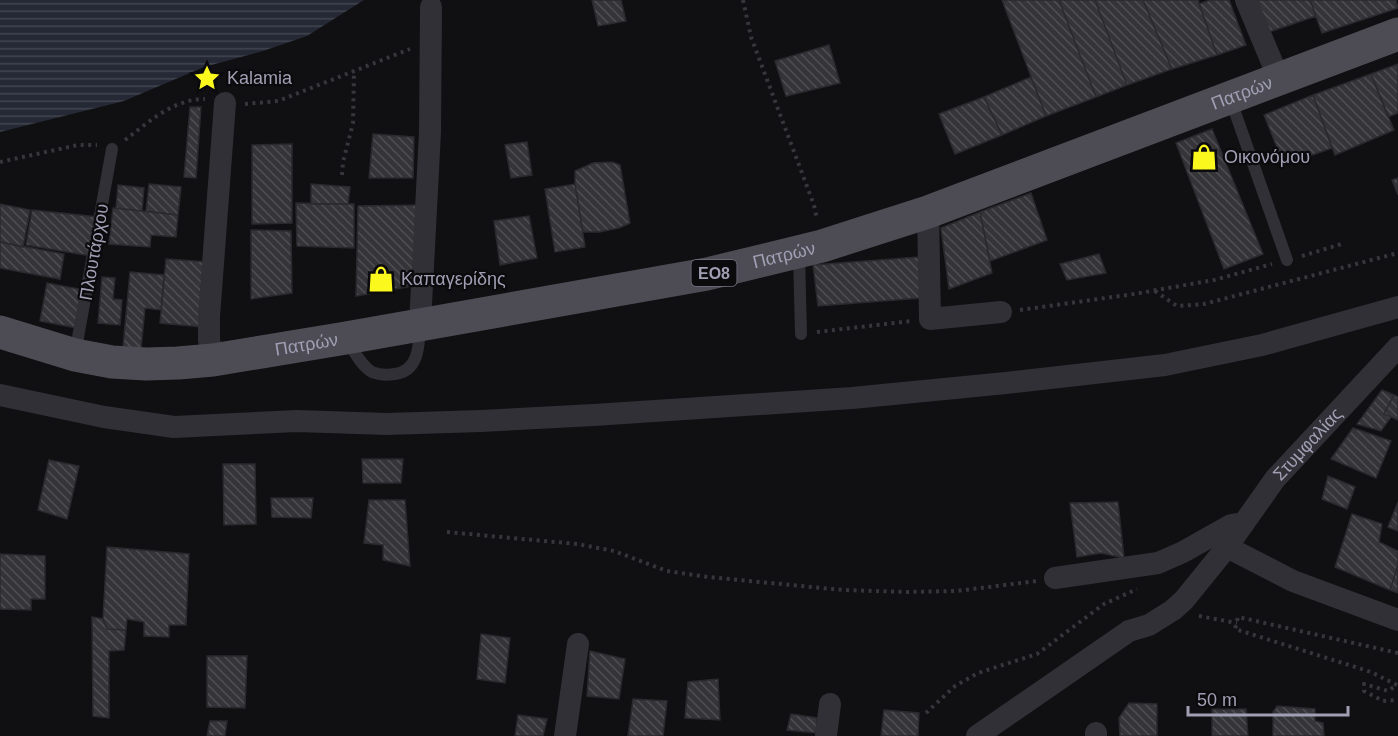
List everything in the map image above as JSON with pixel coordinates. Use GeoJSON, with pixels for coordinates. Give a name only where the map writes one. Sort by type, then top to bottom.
{"type":"FeatureCollection","features":[{"type":"Feature","properties":{"kind":"main road","name":"Πατρών"},"geometry":{"type":"LineString","coordinates":[[0,332],[75,355],[112,362],[146,364],[213,360],[707,274],[811,249],[928,212],[1398,34]]}},
{"type":"Feature","properties":{"kind":"street"},"geometry":{"type":"LineString","coordinates":[[1246,0],[1278,79]]}},
{"type":"Feature","properties":{"kind":"street"},"geometry":{"type":"LineString","coordinates":[[420,324],[430,132],[431,7]]}},
{"type":"Feature","properties":{"kind":"street"},"geometry":{"type":"LineString","coordinates":[[213,360],[209,340],[209,316],[225,102]]}},
{"type":"Feature","properties":{"kind":"street"},"geometry":{"type":"LineString","coordinates":[[928,212],[930,319],[1001,312]]}},
{"type":"Feature","properties":{"kind":"street"},"geometry":{"type":"LineString","coordinates":[[0,395],[104,417],[174,428],[297,421],[387,423],[583,416],[852,398],[1165,365],[1262,345],[1398,307]]}},
{"type":"Feature","properties":{"kind":"street","name":"Στυμφαλίας"},"geometry":{"type":"LineString","coordinates":[[977,736],[1129,631],[1149,625],[1184,600],[1227,547],[1275,479],[1398,347]]}},
{"type":"Feature","properties":{"kind":"street"},"geometry":{"type":"LineString","coordinates":[[1055,579],[1158,563],[1231,525],[1244,523]]}},
{"type":"Feature","properties":{"kind":"street"},"geometry":{"type":"LineString","coordinates":[[1227,547],[1293,581],[1398,620]]}},
{"type":"Feature","properties":{"kind":"street"},"geometry":{"type":"LineString","coordinates":[[565,736],[578,644]]}},
{"type":"Feature","properties":{"kind":"street"},"geometry":{"type":"LineString","coordinates":[[826,736],[830,704]]}},
{"type":"Feature","properties":{"kind":"lane"},"geometry":{"type":"LineString","coordinates":[[1229,97],[1287,260]]}},
{"type":"Feature","properties":{"kind":"lane","name":"Πλουτάρχου"},"geometry":{"type":"LineString","coordinates":[[75,355],[112,149]]}},
{"type":"Feature","properties":{"kind":"lane"},"geometry":{"type":"LineString","coordinates":[[801,334],[811,249]]}},
{"type":"Feature","properties":{"kind":"lane"},"geometry":{"type":"LineString","coordinates":[[346,338],[371,372],[387,375],[401,373],[411,368],[416,356],[420,324]]}},
{"type":"Feature","properties":{"kind":"path"},"geometry":{"type":"LineString","coordinates":[[742,0],[751,37],[814,205],[811,249]]}},
{"type":"Feature","properties":{"kind":"path"},"geometry":{"type":"LineString","coordinates":[[0,162],[78,145],[94,145],[112,149],[163,112],[183,101],[206,99],[251,105],[279,101],[430,41]]}},
{"type":"Feature","properties":{"kind":"path"},"geometry":{"type":"LineString","coordinates":[[342,175],[353,123],[354,72]]}},
{"type":"Feature","properties":{"kind":"path"},"geometry":{"type":"LineString","coordinates":[[1001,312],[1154,291],[1214,280],[1345,243]]}},
{"type":"Feature","properties":{"kind":"path"},"geometry":{"type":"LineString","coordinates":[[1154,291],[1177,306],[1204,304],[1398,253]]}},
{"type":"Feature","properties":{"kind":"path"},"geometry":{"type":"LineString","coordinates":[[801,334],[930,319]]}},
{"type":"Feature","properties":{"kind":"path"},"geometry":{"type":"LineString","coordinates":[[447,532],[577,544],[614,551],[667,571],[843,590],[956,591],[1055,579]]}},
{"type":"Feature","properties":{"kind":"path"},"geometry":{"type":"LineString","coordinates":[[926,713],[954,686],[978,673],[1037,654],[1104,604],[1143,587]]}},
{"type":"Feature","properties":{"kind":"path"},"geometry":{"type":"LineString","coordinates":[[1173,610],[1237,623]]}},
{"type":"Feature","properties":{"kind":"path"},"geometry":{"type":"LineString","coordinates":[[1398,653],[1238,617],[1234,629],[1371,672],[1397,685],[1388,691],[1364,684],[1364,691],[1383,701],[1398,700]]}},
{"type":"Feature","properties":{"kind":"water"},"geometry":{"type":"Polygon","coordinates":[[[0,0],[364,0],[307,36],[204,67],[124,101],[0,132],[0,0]]]}},
{"type":"Feature","properties":{"kind":"building"},"geometry":{"type":"Polygon","coordinates":[[[592,0],[621,0],[626,21],[598,26],[592,0]]]}},
{"type":"Feature","properties":{"kind":"building"},"geometry":{"type":"Polygon","coordinates":[[[1002,0],[1059,0],[1096,97],[1046,116],[1002,0]]]}},
{"type":"Feature","properties":{"kind":"building"},"geometry":{"type":"Polygon","coordinates":[[[1059,0],[1095,0],[1127,85],[1096,97],[1059,0]]]}},
{"type":"Feature","properties":{"kind":"building"},"geometry":{"type":"Polygon","coordinates":[[[1095,0],[1143,0],[1172,69],[1127,85],[1095,0]]]}},
{"type":"Feature","properties":{"kind":"building"},"geometry":{"type":"Polygon","coordinates":[[[1143,0],[1198,0],[1217,55],[1172,69],[1143,0]]]}},
{"type":"Feature","properties":{"kind":"building"},"geometry":{"type":"Polygon","coordinates":[[[1210,0],[1229,0],[1246,45],[1217,55],[1199,4],[1210,0]]]}},
{"type":"Feature","properties":{"kind":"building"},"geometry":{"type":"Polygon","coordinates":[[[1256,0],[1310,0],[1316,16],[1269,32],[1256,0]]]}},
{"type":"Feature","properties":{"kind":"building"},"geometry":{"type":"Polygon","coordinates":[[[1310,0],[1396,0],[1398,8],[1322,33],[1310,0]]]}},
{"type":"Feature","properties":{"kind":"building"},"geometry":{"type":"Polygon","coordinates":[[[829,45],[840,83],[786,96],[775,61],[829,45]]]}},
{"type":"Feature","properties":{"kind":"building"},"geometry":{"type":"Polygon","coordinates":[[[1398,64],[1398,113],[1388,117],[1371,74],[1398,64]]]}},
{"type":"Feature","properties":{"kind":"building"},"geometry":{"type":"Polygon","coordinates":[[[1371,74],[1394,130],[1335,155],[1313,95],[1371,74]]]}},
{"type":"Feature","properties":{"kind":"building"},"geometry":{"type":"Polygon","coordinates":[[[1031,77],[1046,116],[1002,135],[984,97],[1031,77]]]}},
{"type":"Feature","properties":{"kind":"building"},"geometry":{"type":"Polygon","coordinates":[[[1313,95],[1332,148],[1284,165],[1264,115],[1313,95]]]}},
{"type":"Feature","properties":{"kind":"building"},"geometry":{"type":"Polygon","coordinates":[[[984,97],[1002,135],[955,154],[939,114],[984,97]]]}},
{"type":"Feature","properties":{"kind":"building"},"geometry":{"type":"Polygon","coordinates":[[[190,107],[201,107],[196,178],[184,177],[190,107]]]}},
{"type":"Feature","properties":{"kind":"building"},"geometry":{"type":"Polygon","coordinates":[[[1212,129],[1263,254],[1224,269],[1176,143],[1212,129]]]}},
{"type":"Feature","properties":{"kind":"building"},"geometry":{"type":"Polygon","coordinates":[[[373,134],[414,137],[413,178],[369,178],[373,134]]]}},
{"type":"Feature","properties":{"kind":"building"},"geometry":{"type":"Polygon","coordinates":[[[527,142],[532,175],[511,178],[505,145],[527,142]]]}},
{"type":"Feature","properties":{"kind":"building"},"geometry":{"type":"Polygon","coordinates":[[[292,144],[292,223],[252,224],[252,145],[292,144]]]}},
{"type":"Feature","properties":{"kind":"building"},"geometry":{"type":"Polygon","coordinates":[[[612,162],[620,165],[630,223],[599,232],[583,232],[575,171],[593,163],[612,162]]]}},
{"type":"Feature","properties":{"kind":"building"},"geometry":{"type":"Polygon","coordinates":[[[1398,178],[1398,195],[1392,180],[1398,178]]]}},
{"type":"Feature","properties":{"kind":"building"},"geometry":{"type":"Polygon","coordinates":[[[149,184],[181,187],[178,215],[146,211],[149,184]]]}},
{"type":"Feature","properties":{"kind":"building"},"geometry":{"type":"Polygon","coordinates":[[[311,184],[350,187],[348,204],[311,204],[311,184]]]}},
{"type":"Feature","properties":{"kind":"building"},"geometry":{"type":"Polygon","coordinates":[[[575,184],[585,247],[555,252],[545,189],[575,184]]]}},
{"type":"Feature","properties":{"kind":"building"},"geometry":{"type":"Polygon","coordinates":[[[118,185],[144,188],[142,211],[116,208],[118,185]]]}},
{"type":"Feature","properties":{"kind":"building"},"geometry":{"type":"Polygon","coordinates":[[[1031,193],[1047,240],[990,261],[980,212],[1031,193]]]}},
{"type":"Feature","properties":{"kind":"building"},"geometry":{"type":"Polygon","coordinates":[[[296,203],[354,204],[354,248],[297,246],[296,203]]]}},
{"type":"Feature","properties":{"kind":"building"},"geometry":{"type":"Polygon","coordinates":[[[0,204],[30,210],[23,247],[0,242],[0,204]]]}},
{"type":"Feature","properties":{"kind":"building"},"geometry":{"type":"Polygon","coordinates":[[[421,205],[417,285],[356,296],[358,206],[421,205]]]}},
{"type":"Feature","properties":{"kind":"building"},"geometry":{"type":"Polygon","coordinates":[[[113,208],[178,215],[176,237],[151,235],[150,247],[109,244],[113,208]]]}},
{"type":"Feature","properties":{"kind":"building"},"geometry":{"type":"Polygon","coordinates":[[[32,210],[98,217],[91,256],[26,245],[32,210]]]}},
{"type":"Feature","properties":{"kind":"building"},"geometry":{"type":"Polygon","coordinates":[[[980,212],[992,273],[949,289],[941,228],[980,212]]]}},
{"type":"Feature","properties":{"kind":"building"},"geometry":{"type":"Polygon","coordinates":[[[529,216],[537,258],[500,265],[494,221],[529,216]]]}},
{"type":"Feature","properties":{"kind":"building"},"geometry":{"type":"Polygon","coordinates":[[[251,230],[291,231],[292,293],[251,299],[251,230]]]}},
{"type":"Feature","properties":{"kind":"building"},"geometry":{"type":"Polygon","coordinates":[[[0,242],[64,254],[60,279],[0,268],[0,242]]]}},
{"type":"Feature","properties":{"kind":"building"},"geometry":{"type":"Polygon","coordinates":[[[1099,254],[1106,273],[1067,280],[1060,264],[1099,254]]]}},
{"type":"Feature","properties":{"kind":"building"},"geometry":{"type":"Polygon","coordinates":[[[919,257],[921,298],[818,306],[813,265],[919,257]]]}},
{"type":"Feature","properties":{"kind":"building"},"geometry":{"type":"Polygon","coordinates":[[[166,259],[208,262],[202,327],[160,323],[166,259]]]}},
{"type":"Feature","properties":{"kind":"building"},"geometry":{"type":"Polygon","coordinates":[[[130,272],[164,275],[161,310],[145,308],[141,349],[123,347],[130,272]]]}},
{"type":"Feature","properties":{"kind":"building"},"geometry":{"type":"Polygon","coordinates":[[[102,277],[115,278],[113,299],[122,300],[120,325],[98,323],[102,277]]]}},
{"type":"Feature","properties":{"kind":"building"},"geometry":{"type":"Polygon","coordinates":[[[47,283],[84,290],[77,328],[40,321],[47,283]]]}},
{"type":"Feature","properties":{"kind":"building"},"geometry":{"type":"Polygon","coordinates":[[[1382,390],[1394,395],[1384,414],[1391,417],[1381,431],[1357,424],[1382,390]]]}},
{"type":"Feature","properties":{"kind":"building"},"geometry":{"type":"Polygon","coordinates":[[[1394,395],[1398,397],[1398,420],[1384,414],[1394,395]]]}},
{"type":"Feature","properties":{"kind":"building"},"geometry":{"type":"Polygon","coordinates":[[[1353,428],[1391,441],[1376,478],[1331,459],[1353,428]]]}},
{"type":"Feature","properties":{"kind":"building"},"geometry":{"type":"Polygon","coordinates":[[[362,459],[403,459],[401,483],[363,483],[362,459]]]}},
{"type":"Feature","properties":{"kind":"building"},"geometry":{"type":"Polygon","coordinates":[[[49,460],[79,466],[67,519],[38,510],[49,460]]]}},
{"type":"Feature","properties":{"kind":"building"},"geometry":{"type":"Polygon","coordinates":[[[223,464],[255,464],[256,524],[224,525],[223,464]]]}},
{"type":"Feature","properties":{"kind":"building"},"geometry":{"type":"Polygon","coordinates":[[[1328,476],[1355,487],[1347,509],[1322,499],[1328,476]]]}},
{"type":"Feature","properties":{"kind":"building"},"geometry":{"type":"Polygon","coordinates":[[[271,498],[313,498],[311,518],[272,517],[271,498]]]}},
{"type":"Feature","properties":{"kind":"building"},"geometry":{"type":"Polygon","coordinates":[[[369,500],[405,500],[410,566],[383,560],[383,545],[364,543],[369,500]]]}},
{"type":"Feature","properties":{"kind":"building"},"geometry":{"type":"Polygon","coordinates":[[[1118,502],[1124,558],[1101,553],[1077,557],[1070,503],[1118,502]]]}},
{"type":"Feature","properties":{"kind":"building"},"geometry":{"type":"Polygon","coordinates":[[[1398,502],[1398,531],[1388,527],[1398,502]]]}},
{"type":"Feature","properties":{"kind":"building"},"geometry":{"type":"Polygon","coordinates":[[[1352,514],[1382,524],[1379,542],[1398,551],[1398,565],[1390,590],[1335,567],[1352,514]]]}},
{"type":"Feature","properties":{"kind":"building"},"geometry":{"type":"Polygon","coordinates":[[[107,547],[189,554],[186,625],[169,625],[169,637],[144,636],[144,622],[127,619],[126,630],[107,629],[103,619],[107,547]]]}},
{"type":"Feature","properties":{"kind":"building"},"geometry":{"type":"Polygon","coordinates":[[[0,554],[45,556],[45,599],[31,599],[31,610],[0,609],[0,554]]]}},
{"type":"Feature","properties":{"kind":"building"},"geometry":{"type":"Polygon","coordinates":[[[1398,565],[1398,593],[1390,590],[1398,565]]]}},
{"type":"Feature","properties":{"kind":"building"},"geometry":{"type":"Polygon","coordinates":[[[92,617],[103,619],[107,629],[126,630],[124,650],[109,651],[109,718],[93,716],[92,617]]]}},
{"type":"Feature","properties":{"kind":"building"},"geometry":{"type":"Polygon","coordinates":[[[481,634],[510,638],[505,683],[477,679],[481,634]]]}},
{"type":"Feature","properties":{"kind":"building"},"geometry":{"type":"Polygon","coordinates":[[[590,651],[625,659],[619,699],[587,696],[590,651]]]}},
{"type":"Feature","properties":{"kind":"building"},"geometry":{"type":"Polygon","coordinates":[[[207,656],[247,656],[245,708],[207,707],[207,656]]]}},
{"type":"Feature","properties":{"kind":"building"},"geometry":{"type":"Polygon","coordinates":[[[718,679],[720,720],[685,718],[688,682],[718,679]]]}},
{"type":"Feature","properties":{"kind":"building"},"geometry":{"type":"Polygon","coordinates":[[[633,699],[667,701],[663,736],[628,736],[633,699]]]}},
{"type":"Feature","properties":{"kind":"building"},"geometry":{"type":"Polygon","coordinates":[[[1129,703],[1157,704],[1157,736],[1120,736],[1119,718],[1129,703]]]}},
{"type":"Feature","properties":{"kind":"building"},"geometry":{"type":"Polygon","coordinates":[[[1277,706],[1315,709],[1315,721],[1323,723],[1324,736],[1273,736],[1273,712],[1277,706]]]}},
{"type":"Feature","properties":{"kind":"building"},"geometry":{"type":"Polygon","coordinates":[[[1212,709],[1246,709],[1248,736],[1212,736],[1212,709]]]}},
{"type":"Feature","properties":{"kind":"building"},"geometry":{"type":"Polygon","coordinates":[[[884,710],[919,713],[918,736],[881,736],[884,710]]]}},
{"type":"Feature","properties":{"kind":"building"},"geometry":{"type":"Polygon","coordinates":[[[791,714],[817,718],[816,733],[787,730],[791,714]]]}},
{"type":"Feature","properties":{"kind":"building"},"geometry":{"type":"Polygon","coordinates":[[[518,715],[547,719],[543,736],[515,736],[518,715]]]}},
{"type":"Feature","properties":{"kind":"building"},"geometry":{"type":"Polygon","coordinates":[[[210,721],[227,721],[225,736],[207,736],[210,721]]]}},
{"type":"Feature","properties":{"kind":"place","name":"Kalamia"},"geometry":{"type":"Point","coordinates":[207,78]}},
{"type":"Feature","properties":{"kind":"place","name":"Οικονόμου"},"geometry":{"type":"Point","coordinates":[1204,157]}},
{"type":"Feature","properties":{"kind":"place","name":"Καπαγερίδης"},"geometry":{"type":"Point","coordinates":[381,279]}}]}
